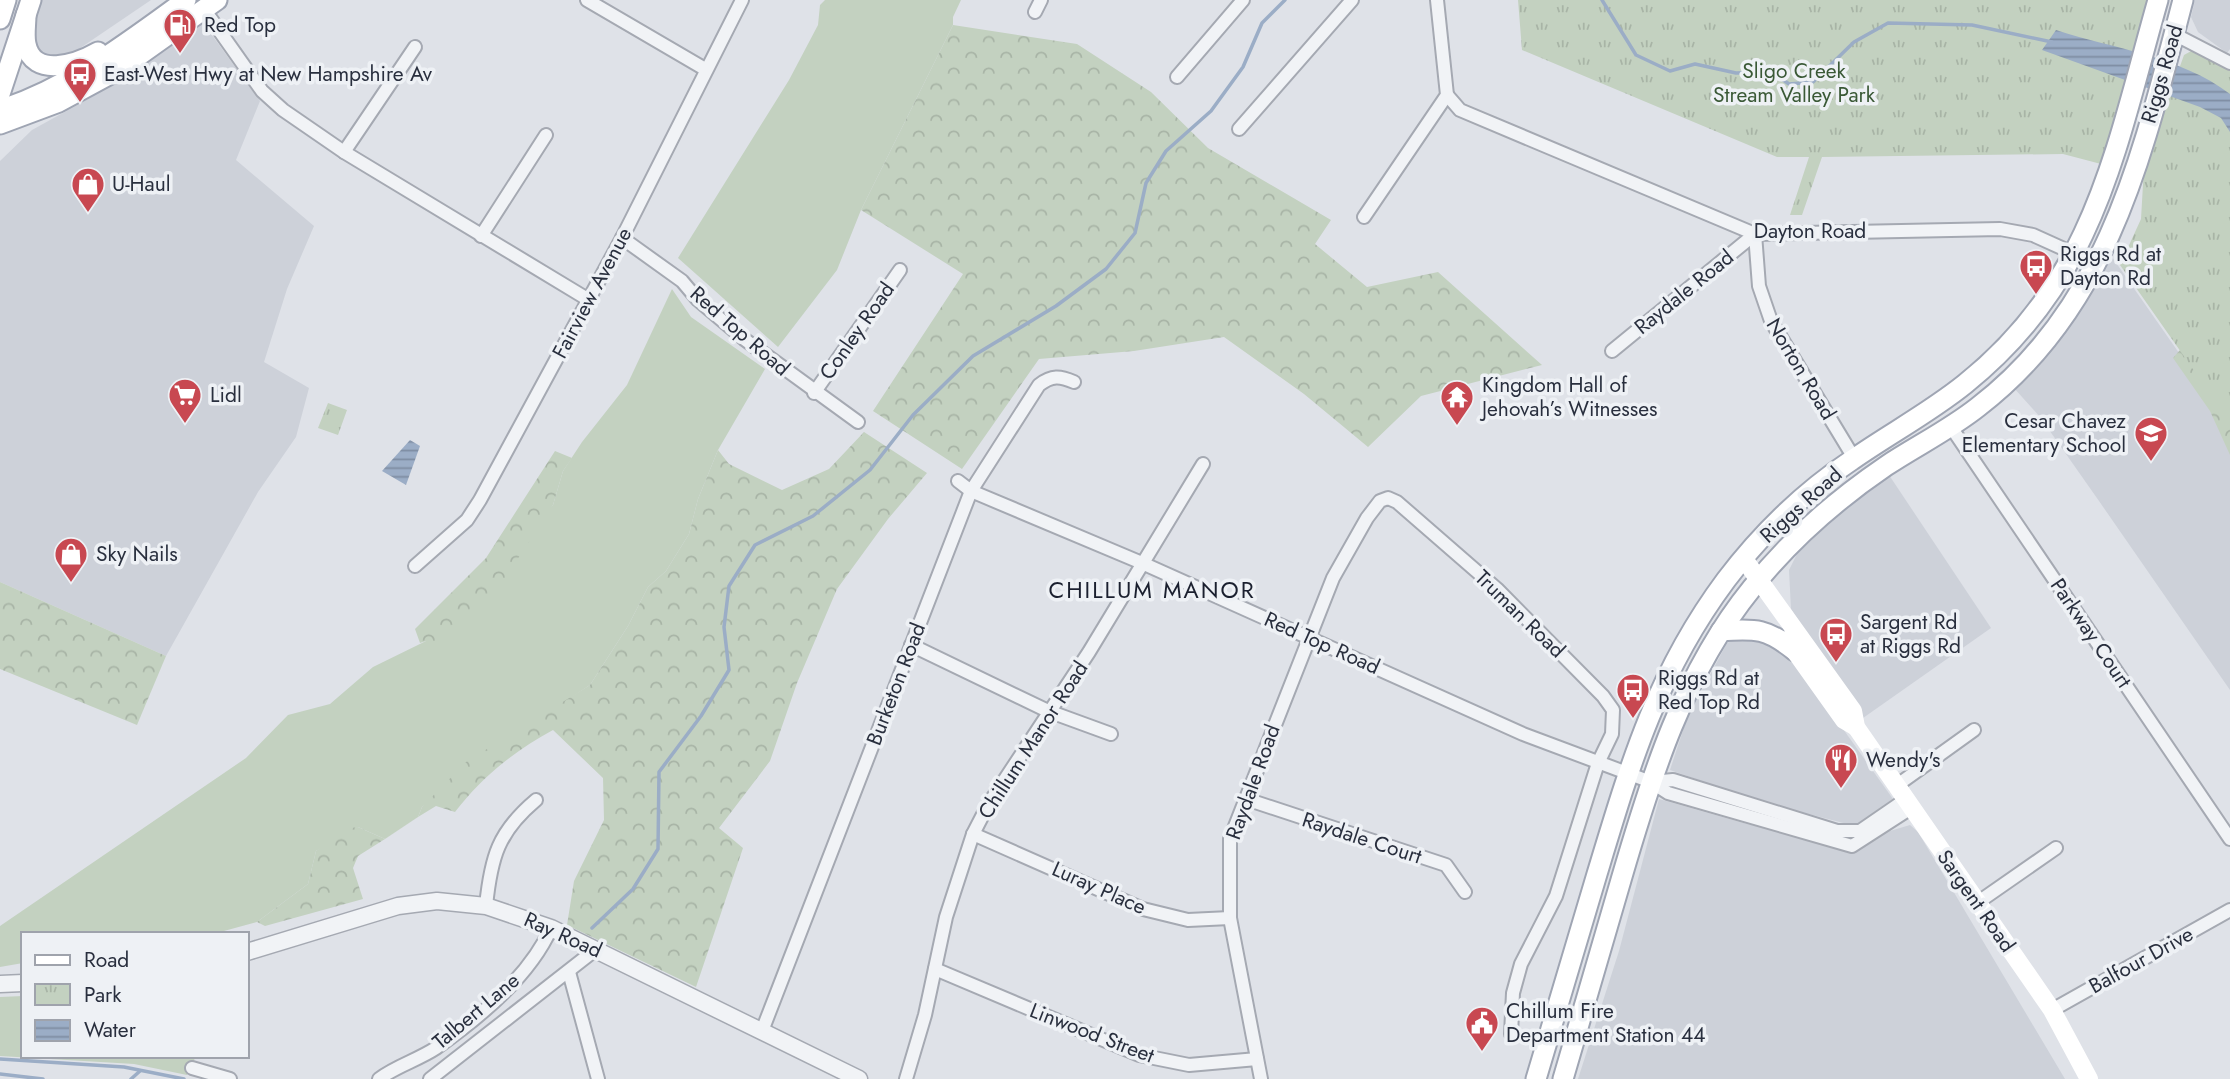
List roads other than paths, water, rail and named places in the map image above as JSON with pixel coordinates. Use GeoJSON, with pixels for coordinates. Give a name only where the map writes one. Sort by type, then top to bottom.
{"type":"FeatureCollection","features":[{"type":"Feature","properties":{"kind":"main road"},"geometry":{"type":"LineString","coordinates":[[0,19],[6,0]]}},
{"type":"Feature","properties":{"kind":"main road"},"geometry":{"type":"LineString","coordinates":[[0,110],[27,102],[67,82],[186,0]]}},
{"type":"Feature","properties":{"kind":"main road","name":"Riggs Road"},"geometry":{"type":"LineString","coordinates":[[1536,1079],[1626,775],[1664,678],[1706,608],[1740,563],[1793,507],[1854,458],[1935,407],[1996,358],[2025,327],[2075,254],[2112,167],[2158,0]]}},
{"type":"Feature","properties":{"kind":"main road","name":"Riggs Road"},"geometry":{"type":"LineString","coordinates":[[1563,1079],[1651,782],[1690,685],[1721,631],[1755,584],[1808,527],[1888,464],[1981,406],[2033,355],[2081,294],[2112,235],[2157,94],[2183,0]]}},
{"type":"Feature","properties":{"kind":"main road"},"geometry":{"type":"LineString","coordinates":[[0,124],[60,102],[120,69],[211,4]]}},
{"type":"Feature","properties":{"kind":"main road"},"geometry":{"type":"LineString","coordinates":[[29,7],[26,43],[30,54],[51,67],[90,56],[111,44],[134,38]]}},
{"type":"Feature","properties":{"kind":"main road"},"geometry":{"type":"LineString","coordinates":[[0,94],[29,7]]}},
{"type":"Feature","properties":{"kind":"main road","name":"Sargent Road"},"geometry":{"type":"LineString","coordinates":[[1740,563],[1853,712],[1856,727],[2052,1010],[2089,1079]]}},
{"type":"Feature","properties":{"kind":"main road","name":"Sargent Road"},"geometry":{"type":"LineString","coordinates":[[1755,584],[1796,651],[1844,720],[1856,727]]}},
{"type":"Feature","properties":{"kind":"main road"},"geometry":{"type":"LineString","coordinates":[[1721,631],[1752,628],[1775,635],[1796,651]]}},
{"type":"Feature","properties":{"kind":"street"},"geometry":{"type":"LineString","coordinates":[[0,0],[6,0]]}},
{"type":"Feature","properties":{"kind":"street"},"geometry":{"type":"LineString","coordinates":[[587,0],[705,69]]}},
{"type":"Feature","properties":{"kind":"street","name":"Fairview Avenue"},"geometry":{"type":"LineString","coordinates":[[415,566],[472,513],[622,238],[742,0]]}},
{"type":"Feature","properties":{"kind":"street"},"geometry":{"type":"LineString","coordinates":[[1177,77],[1243,0]]}},
{"type":"Feature","properties":{"kind":"street"},"geometry":{"type":"LineString","coordinates":[[1239,129],[1352,0]]}},
{"type":"Feature","properties":{"kind":"street"},"geometry":{"type":"LineString","coordinates":[[1364,217],[1447,95],[1437,0]]}},
{"type":"Feature","properties":{"kind":"street"},"geometry":{"type":"LineString","coordinates":[[211,4],[271,100],[344,152],[589,300]]}},
{"type":"Feature","properties":{"kind":"street"},"geometry":{"type":"LineString","coordinates":[[2174,34],[2230,63]]}},
{"type":"Feature","properties":{"kind":"street"},"geometry":{"type":"LineString","coordinates":[[344,152],[415,47]]}},
{"type":"Feature","properties":{"kind":"street","name":"Dayton Road"},"geometry":{"type":"LineString","coordinates":[[1447,95],[1460,110],[1755,234],[2000,229],[2033,235],[2075,254]]}},
{"type":"Feature","properties":{"kind":"street"},"geometry":{"type":"LineString","coordinates":[[481,236],[546,135]]}},
{"type":"Feature","properties":{"kind":"street","name":"Raydale Road"},"geometry":{"type":"LineString","coordinates":[[1612,351],[1755,234]]}},
{"type":"Feature","properties":{"kind":"street","name":"Norton Road"},"geometry":{"type":"LineString","coordinates":[[1755,234],[1759,286],[1771,321],[1854,458]]}},
{"type":"Feature","properties":{"kind":"street","name":"Red Top Road"},"geometry":{"type":"LineString","coordinates":[[622,238],[682,281],[707,308],[814,393],[858,422]]}},
{"type":"Feature","properties":{"kind":"street","name":"Conley Road"},"geometry":{"type":"LineString","coordinates":[[814,393],[900,270]]}},
{"type":"Feature","properties":{"kind":"street","name":"Burketon Road"},"geometry":{"type":"LineString","coordinates":[[762,1031],[971,491],[1039,385],[1052,377],[1074,382]]}},
{"type":"Feature","properties":{"kind":"street","name":"Parkway Court"},"geometry":{"type":"LineString","coordinates":[[1951,427],[2230,839]]}},
{"type":"Feature","properties":{"kind":"street","name":"Chillum Manor Road"},"geometry":{"type":"LineString","coordinates":[[906,1079],[946,918],[973,834],[1203,464]]}},
{"type":"Feature","properties":{"kind":"street","name":"Red Top Road"},"geometry":{"type":"LineString","coordinates":[[958,481],[971,491],[1142,563],[1523,734],[1626,775],[1651,782],[1668,793],[1852,846],[1975,730]]}},
{"type":"Feature","properties":{"kind":"street","name":"Truman Road"},"geometry":{"type":"LineString","coordinates":[[1376,505],[1383,499],[1392,498],[1438,536],[1497,589],[1610,703],[1614,726],[1598,763]]}},
{"type":"Feature","properties":{"kind":"street","name":"Raydale Road"},"geometry":{"type":"LineString","coordinates":[[1261,1079],[1230,918],[1230,839],[1340,563],[1376,505]]}},
{"type":"Feature","properties":{"kind":"street"},"geometry":{"type":"LineString","coordinates":[[911,645],[1048,711],[1111,734]]}},
{"type":"Feature","properties":{"kind":"street"},"geometry":{"type":"LineString","coordinates":[[1511,1034],[1513,993],[1521,964],[1556,896],[1598,763]]}},
{"type":"Feature","properties":{"kind":"street","name":"Raydale Court"},"geometry":{"type":"LineString","coordinates":[[1246,799],[1446,865],[1465,892]]}},
{"type":"Feature","properties":{"kind":"street"},"geometry":{"type":"LineString","coordinates":[[486,906],[495,852],[506,829],[536,800]]}},
{"type":"Feature","properties":{"kind":"street","name":"Luray Place"},"geometry":{"type":"LineString","coordinates":[[973,834],[1143,909],[1188,920],[1230,918]]}},
{"type":"Feature","properties":{"kind":"street"},"geometry":{"type":"LineString","coordinates":[[1978,903],[2056,848]]}},
{"type":"Feature","properties":{"kind":"street","name":"Ray Road"},"geometry":{"type":"LineString","coordinates":[[248,952],[398,906],[438,901],[486,906],[551,928],[859,1079]]}},
{"type":"Feature","properties":{"kind":"street","name":"Balfour Drive"},"geometry":{"type":"LineString","coordinates":[[2052,1010],[2230,910]]}},
{"type":"Feature","properties":{"kind":"street","name":"Talbert Lane"},"geometry":{"type":"LineString","coordinates":[[384,1077],[436,1048],[494,1000],[525,969],[551,928]]}},
{"type":"Feature","properties":{"kind":"street","name":"Talbert Lane"},"geometry":{"type":"LineString","coordinates":[[430,1079],[595,950]]}},
{"type":"Feature","properties":{"kind":"street","name":"Linwood Street"},"geometry":{"type":"LineString","coordinates":[[935,969],[1149,1058],[1204,1065],[1257,1059]]}},
{"type":"Feature","properties":{"kind":"street"},"geometry":{"type":"LineString","coordinates":[[569,972],[598,1079]]}},
{"type":"Feature","properties":{"kind":"street"},"geometry":{"type":"LineString","coordinates":[[0,984],[21,983]]}},
{"type":"Feature","properties":{"kind":"street"},"geometry":{"type":"LineString","coordinates":[[192,1068],[230,1079]]}},
{"type":"Feature","properties":{"kind":"water"},"geometry":{"type":"Polygon","coordinates":[[[2056,30],[2168,62],[2211,81],[2230,94],[2230,132],[2221,118],[2200,107],[2042,50],[2056,30]]]}},
{"type":"Feature","properties":{"kind":"water"},"geometry":{"type":"Polygon","coordinates":[[[410,440],[420,446],[406,485],[382,471],[410,440]]]}},
{"type":"Feature","properties":{"kind":"waterway"},"geometry":{"type":"LineString","coordinates":[[592,928],[633,889],[658,849],[659,772],[701,716],[729,670],[724,627],[729,586],[755,545],[813,516],[870,470],[913,415],[973,356],[1056,306],[1106,269],[1135,233],[1146,183],[1166,151],[1211,111],[1243,67],[1262,23],[1285,0]]}},
{"type":"Feature","properties":{"kind":"waterway"},"geometry":{"type":"LineString","coordinates":[[1602,0],[1636,55],[1670,71],[1695,64],[1736,73],[1772,72],[1789,84],[1813,82],[1854,42],[1888,23],[1972,25],[2052,42]]}},
{"type":"Feature","properties":{"kind":"waterway"},"geometry":{"type":"LineString","coordinates":[[0,1059],[124,1067],[184,1079]]}},
{"type":"Feature","properties":{"kind":"waterway"},"geometry":{"type":"LineString","coordinates":[[131,1079],[140,1071]]}},
{"type":"Feature","properties":{"kind":"waterway"},"geometry":{"type":"LineString","coordinates":[[0,1074],[43,1079]]}},
{"type":"Feature","properties":{"kind":"place","name":"Red Top"},"geometry":{"type":"Point","coordinates":[180,55]}},
{"type":"Feature","properties":{"kind":"place","name":"East-West Hwy at New Hampshire Av"},"geometry":{"type":"Point","coordinates":[80,104]}},
{"type":"Feature","properties":{"kind":"place","name":"U-Haul"},"geometry":{"type":"Point","coordinates":[88,214]}},
{"type":"Feature","properties":{"kind":"place","name":"Riggs Rd at Dayton Rd"},"geometry":{"type":"Point","coordinates":[2036,296]}},
{"type":"Feature","properties":{"kind":"place","name":"Lidl"},"geometry":{"type":"Point","coordinates":[185,425]}},
{"type":"Feature","properties":{"kind":"place","name":"Kingdom Hall of Jehovah’s Witnesses"},"geometry":{"type":"Point","coordinates":[1457,427]}},
{"type":"Feature","properties":{"kind":"place","name":"Cesar Chavez Elementary School"},"geometry":{"type":"Point","coordinates":[2151,463]}},
{"type":"Feature","properties":{"kind":"place","name":"Sky Nails"},"geometry":{"type":"Point","coordinates":[71,584]}},
{"type":"Feature","properties":{"kind":"place","name":"Sargent Rd at Riggs Rd"},"geometry":{"type":"Point","coordinates":[1836,664]}},
{"type":"Feature","properties":{"kind":"place","name":"Riggs Rd at Red Top Rd"},"geometry":{"type":"Point","coordinates":[1633,720]}},
{"type":"Feature","properties":{"kind":"place","name":"Wendy's"},"geometry":{"type":"Point","coordinates":[1841,790]}},
{"type":"Feature","properties":{"kind":"place","name":"Chillum Fire Department Station 44"},"geometry":{"type":"Point","coordinates":[1482,1053]}},
{"type":"Feature","properties":{"kind":"district","name":"CHILLUM MANOR"},"geometry":{"type":"Point","coordinates":[1152,590]}},
{"type":"Feature","properties":{"kind":"park label","name":"Sligo Creek Stream Valley Park"},"geometry":{"type":"Point","coordinates":[1794,83]}}]}
